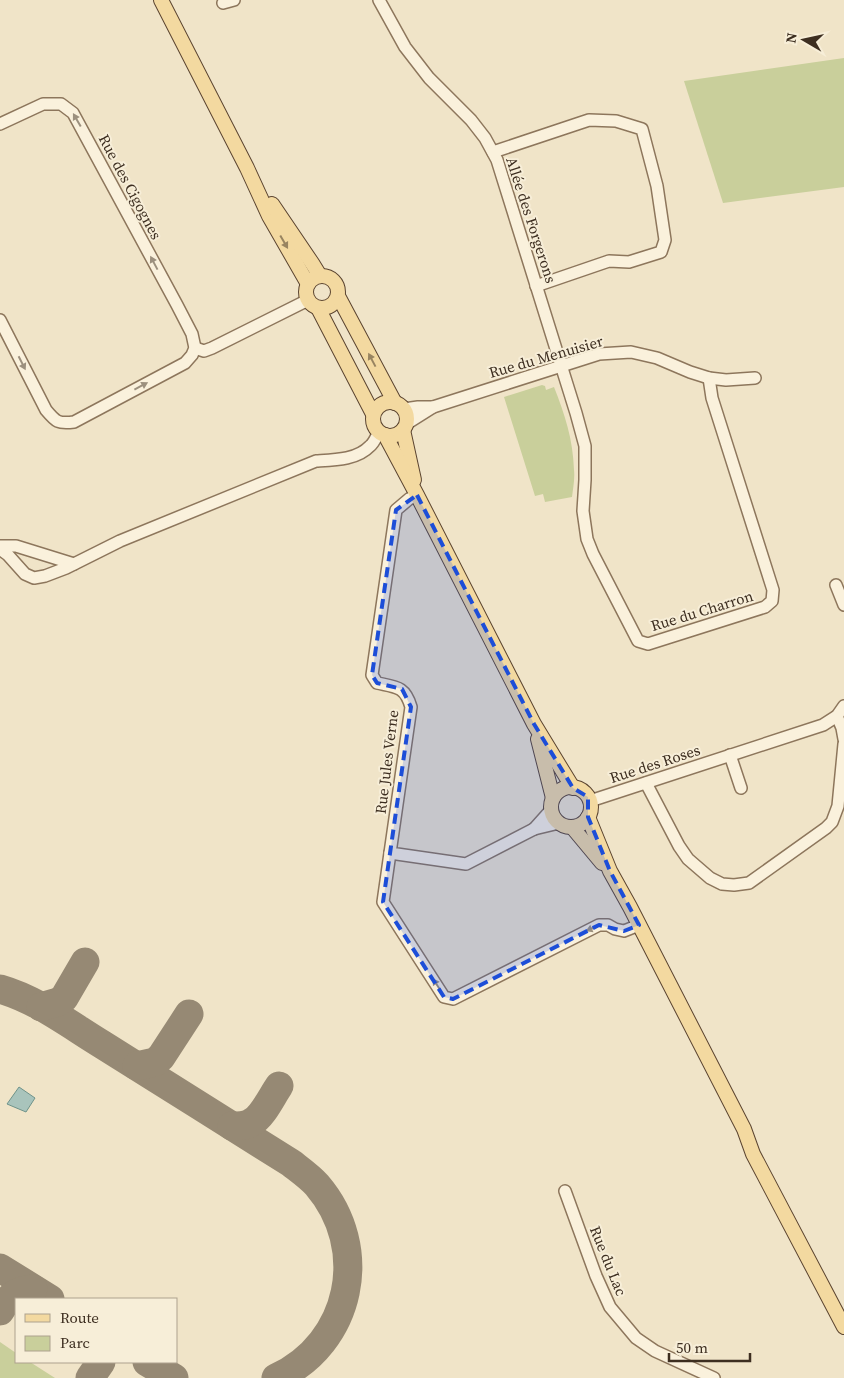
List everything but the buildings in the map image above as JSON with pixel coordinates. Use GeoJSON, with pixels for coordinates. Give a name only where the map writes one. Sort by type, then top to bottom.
{"type":"FeatureCollection","features":[{"type":"Feature","properties":{"kind":"main road"},"geometry":{"type":"LineString","coordinates":[[161,0],[247,168],[312,262],[314,280]]}},
{"type":"Feature","properties":{"kind":"main road"},"geometry":{"type":"LineString","coordinates":[[374,414],[306,292],[314,280],[325,276],[334,281],[338,296],[407,419],[405,427],[417,495]]}},
{"type":"Feature","properties":{"kind":"main road"},"geometry":{"type":"LineString","coordinates":[[313,304],[323,308],[332,305],[338,296]]}},
{"type":"Feature","properties":{"kind":"main road"},"geometry":{"type":"LineString","coordinates":[[399,406],[390,402],[380,405],[374,414],[373,424],[382,434],[417,495],[534,724],[573,788]]}},
{"type":"Feature","properties":{"kind":"main road"},"geometry":{"type":"LineString","coordinates":[[382,434],[395,435],[405,427]]}},
{"type":"Feature","properties":{"kind":"main road"},"geometry":{"type":"LineString","coordinates":[[534,724],[555,819],[565,825],[610,871]]}},
{"type":"Feature","properties":{"kind":"main road"},"geometry":{"type":"LineString","coordinates":[[552,804],[562,790],[573,788],[584,792],[590,801],[591,808],[584,822],[579,826],[565,825]]}},
{"type":"Feature","properties":{"kind":"main road"},"geometry":{"type":"LineString","coordinates":[[588,817],[610,871],[744,1129],[753,1154],[844,1328]]}},
{"type":"Feature","properties":{"kind":"street","name":"Allée des Forgerons"},"geometry":{"type":"LineString","coordinates":[[379,0],[405,47],[429,78],[471,120],[485,138],[497,160],[560,366]]}},
{"type":"Feature","properties":{"kind":"street","name":"Rue des Cigognes"},"geometry":{"type":"LineString","coordinates":[[0,124],[43,104],[61,104],[73,112],[192,334],[195,348]]}},
{"type":"Feature","properties":{"kind":"street"},"geometry":{"type":"LineString","coordinates":[[493,152],[589,120],[616,120],[642,130],[657,186],[665,240],[661,252],[629,262],[609,261],[536,286]]}},
{"type":"Feature","properties":{"kind":"street"},"geometry":{"type":"LineString","coordinates":[[0,320],[46,410],[55,420],[63,423],[74,422],[184,363],[195,348],[204,351],[313,304]]}},
{"type":"Feature","properties":{"kind":"street","name":"Rue du Menuisier"},"geometry":{"type":"LineString","coordinates":[[405,427],[433,407],[599,354],[631,352],[657,358],[709,378],[726,380],[755,378]]}},
{"type":"Feature","properties":{"kind":"street","name":"Rue du Charron"},"geometry":{"type":"LineString","coordinates":[[560,366],[585,446],[584,511],[586,539],[638,641],[648,644],[766,607],[772,601],[773,590],[712,398],[709,378]]}},
{"type":"Feature","properties":{"kind":"street","name":"Rue du Menuisier"},"geometry":{"type":"LineString","coordinates":[[399,406],[433,407]]}},
{"type":"Feature","properties":{"kind":"street"},"geometry":{"type":"LineString","coordinates":[[0,548],[8,554],[25,574],[34,578],[45,576],[120,541],[316,461],[342,459],[362,452],[371,446],[382,434]]}},
{"type":"Feature","properties":{"kind":"street","name":"Rue Jules Verne"},"geometry":{"type":"LineString","coordinates":[[417,495],[396,510],[372,675],[377,683],[402,689],[408,697],[411,707],[383,902],[444,997],[453,999],[599,925],[608,925],[624,931],[639,925]]}},
{"type":"Feature","properties":{"kind":"street"},"geometry":{"type":"LineString","coordinates":[[0,548],[16,546],[74,564]]}},
{"type":"Feature","properties":{"kind":"street"},"geometry":{"type":"LineString","coordinates":[[836,585],[844,605]]}},
{"type":"Feature","properties":{"kind":"street"},"geometry":{"type":"LineString","coordinates":[[841,711],[844,739]]}},
{"type":"Feature","properties":{"kind":"street","name":"Rue des Roses"},"geometry":{"type":"LineString","coordinates":[[590,801],[823,725],[841,711]]}},
{"type":"Feature","properties":{"kind":"street"},"geometry":{"type":"LineString","coordinates":[[646,783],[679,846],[688,858],[710,878],[722,884],[734,886],[749,883],[832,822],[838,806],[844,744]]}},
{"type":"Feature","properties":{"kind":"street"},"geometry":{"type":"LineString","coordinates":[[730,755],[741,788]]}},
{"type":"Feature","properties":{"kind":"street"},"geometry":{"type":"LineString","coordinates":[[534,829],[552,804]]}},
{"type":"Feature","properties":{"kind":"street"},"geometry":{"type":"LineString","coordinates":[[390,854],[466,864],[534,829],[565,825]]}},
{"type":"Feature","properties":{"kind":"street","name":"Rue du Lac"},"geometry":{"type":"LineString","coordinates":[[565,1191],[596,1276],[610,1307],[636,1338],[655,1351],[714,1378]]}},
{"type":"Feature","properties":{"kind":"highlighted area"},"geometry":{"type":"Polygon","coordinates":[[[417,495],[534,724],[573,788],[588,797],[588,817],[610,871],[639,925],[624,931],[599,925],[453,999],[444,997],[383,902],[411,707],[402,689],[377,683],[372,675],[396,510],[417,495]]]}},
{"type":"Feature","properties":{"kind":"green space"},"geometry":{"type":"Polygon","coordinates":[[[844,58],[844,187],[723,203],[684,81],[844,58]]]}},
{"type":"Feature","properties":{"kind":"green space"},"geometry":{"type":"Polygon","coordinates":[[[542,385],[545,386],[546,390],[554,387],[558,397],[570,437],[574,473],[572,497],[545,502],[543,494],[535,496],[504,397],[542,385]]]}},
{"type":"Feature","properties":{"kind":"green space"},"geometry":{"type":"Polygon","coordinates":[[[0,1342],[15,1352],[15,1363],[32,1363],[55,1378],[0,1378],[0,1342]]]}},
{"type":"Feature","properties":{"kind":"water"},"geometry":{"type":"Polygon","coordinates":[[[19,1087],[35,1098],[26,1112],[7,1104],[19,1087]]]}},
{"type":"Feature","properties":{"kind":"taxiway"},"geometry":{"type":"LineString","coordinates":[[41,1007],[58,1002],[64,998],[85,962]]}},
{"type":"Feature","properties":{"kind":"taxiway"},"geometry":{"type":"LineString","coordinates":[[0,989],[27,1000],[53,1014],[291,1163],[317,1185],[334,1210],[344,1237],[348,1265],[345,1292],[337,1318],[322,1342],[302,1362],[276,1378]]}},
{"type":"Feature","properties":{"kind":"taxiway"},"geometry":{"type":"LineString","coordinates":[[137,1066],[155,1062],[161,1057],[189,1014]]}},
{"type":"Feature","properties":{"kind":"taxiway"},"geometry":{"type":"LineString","coordinates":[[232,1126],[245,1125],[256,1119],[264,1111],[279,1086]]}},
{"type":"Feature","properties":{"kind":"taxiway"},"geometry":{"type":"LineString","coordinates":[[0,1268],[48,1298]]}},
{"type":"Feature","properties":{"kind":"taxiway"},"geometry":{"type":"LineString","coordinates":[[0,1311],[14,1295],[33,1289]]}},
{"type":"Feature","properties":{"kind":"taxiway"},"geometry":{"type":"LineString","coordinates":[[90,1378],[100,1363]]}},
{"type":"Feature","properties":{"kind":"taxiway"},"geometry":{"type":"LineString","coordinates":[[149,1363],[174,1378]]}}]}
